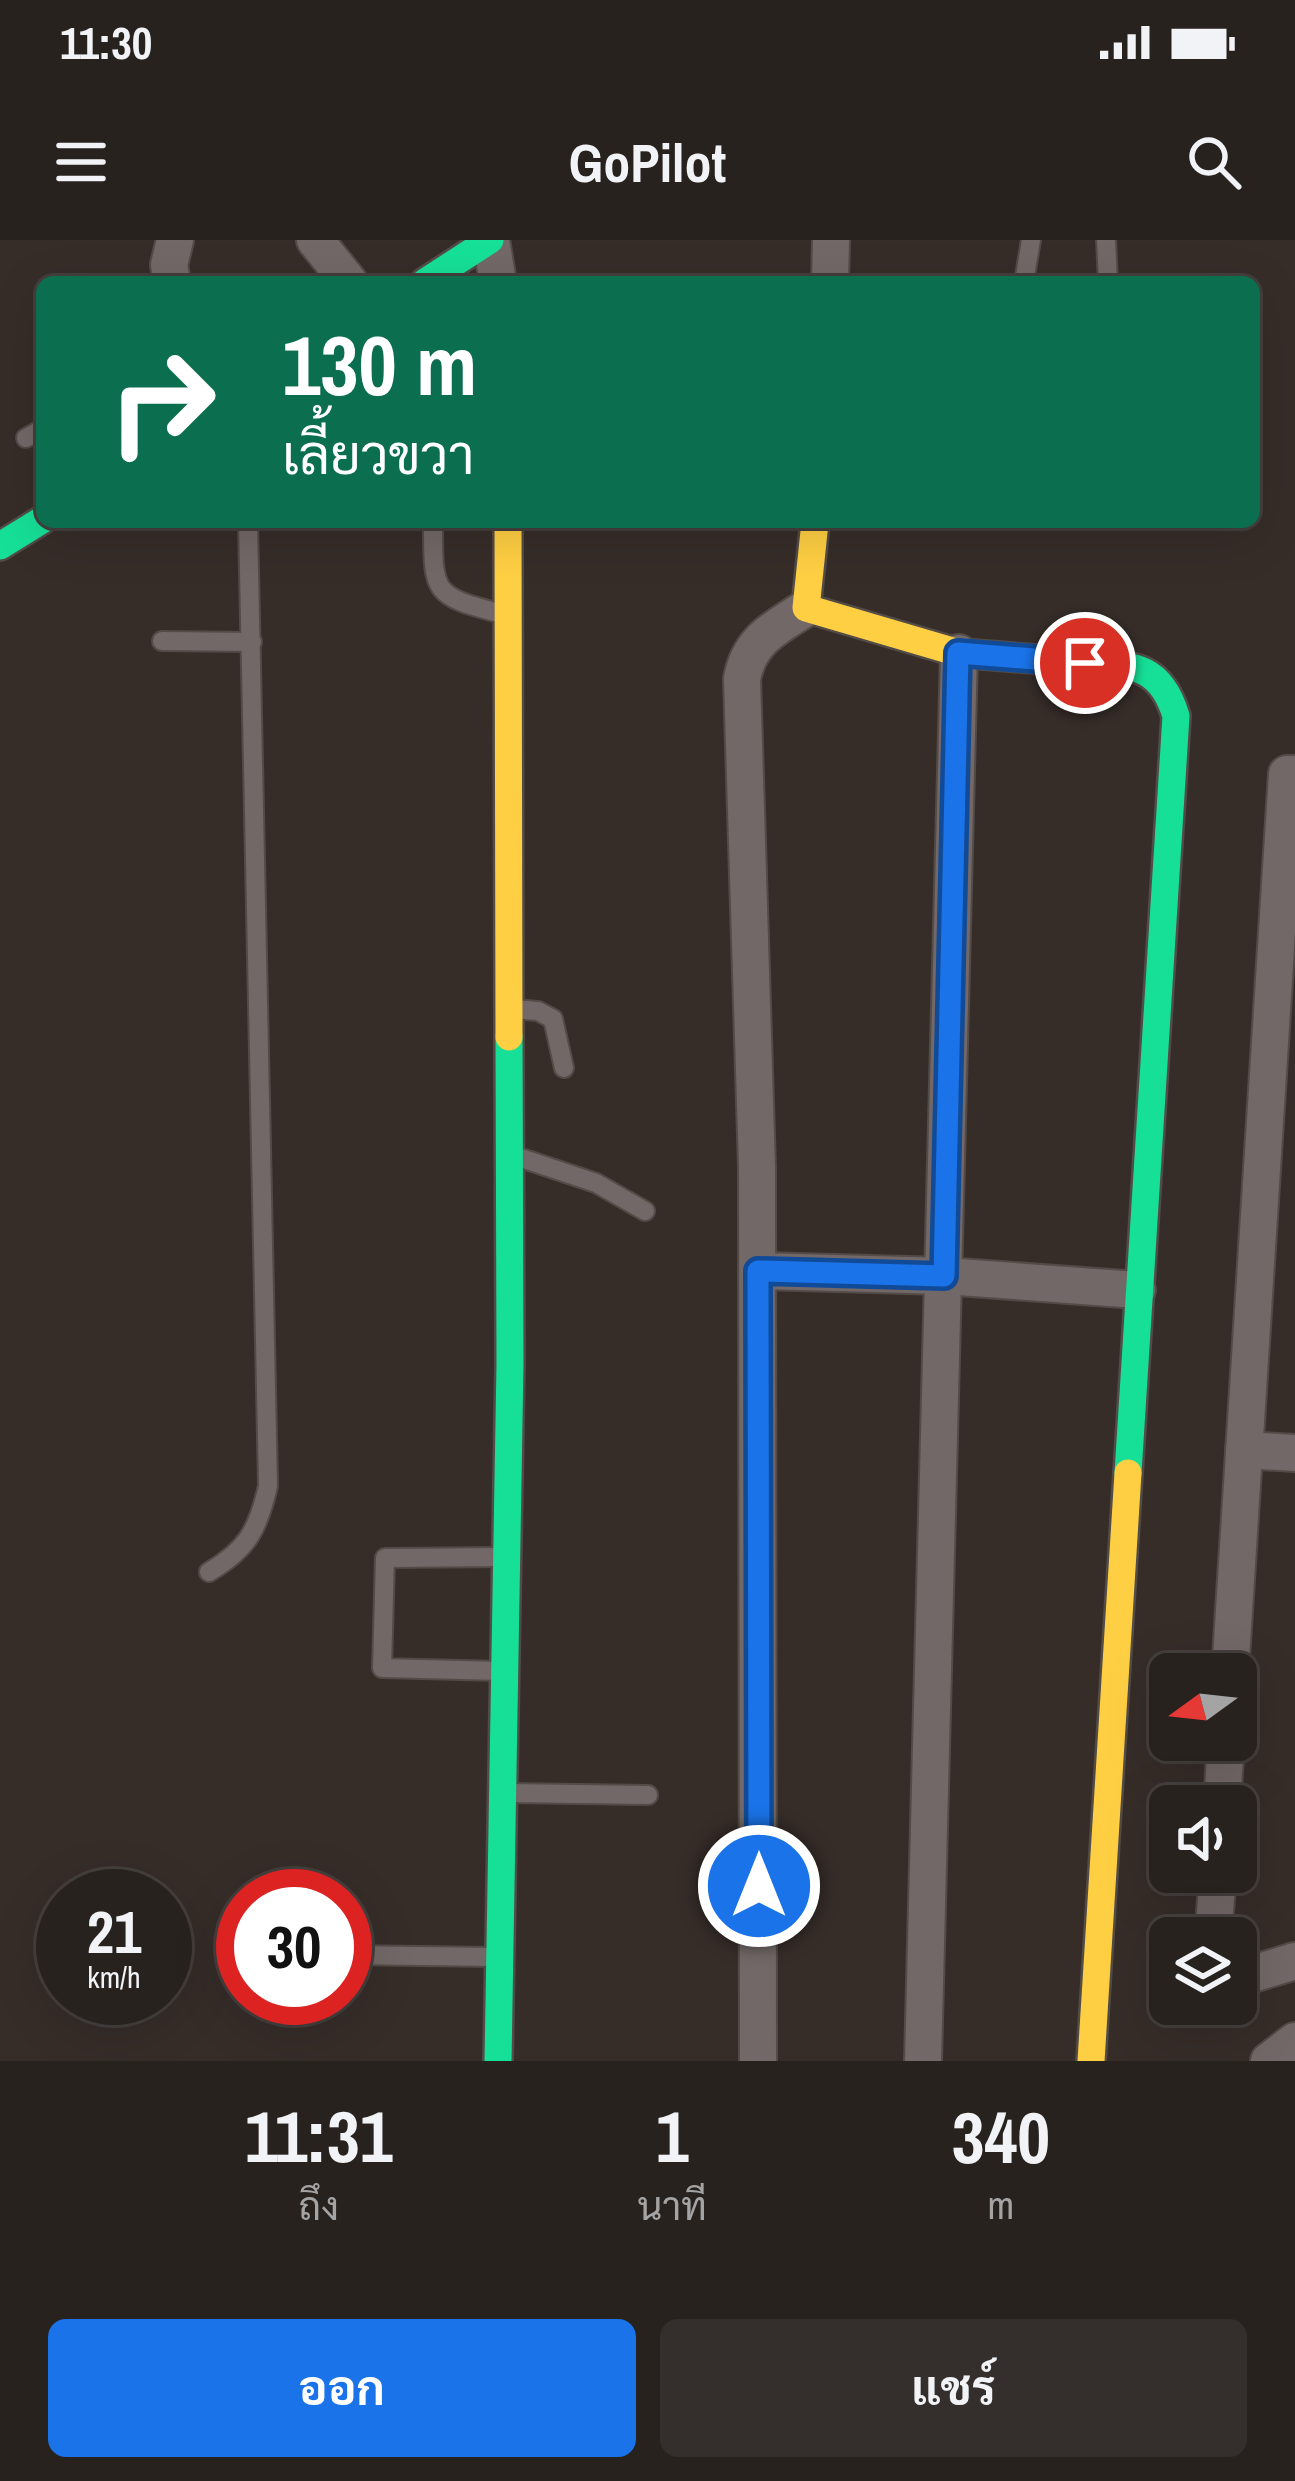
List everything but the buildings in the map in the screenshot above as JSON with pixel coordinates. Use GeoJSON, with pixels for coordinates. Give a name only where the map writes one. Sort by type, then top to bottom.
{"type":"FeatureCollection","features":[{"type":"Feature","properties":{"kind":"street"},"geometry":{"type":"LineString","coordinates":[[171,276],[175,240]]}},
{"type":"Feature","properties":{"kind":"street"},"geometry":{"type":"LineString","coordinates":[[315,240],[344,276]]}},
{"type":"Feature","properties":{"kind":"street"},"geometry":{"type":"LineString","coordinates":[[437,276],[490,240],[497,276]]}},
{"type":"Feature","properties":{"kind":"street"},"geometry":{"type":"LineString","coordinates":[[830,276],[831,240]]}},
{"type":"Feature","properties":{"kind":"street"},"geometry":{"type":"LineString","coordinates":[[0,546],[36,524]]}},
{"type":"Feature","properties":{"kind":"street"},"geometry":{"type":"LineString","coordinates":[[498,2061],[508,1557],[508,528]]}},
{"type":"Feature","properties":{"kind":"street"},"geometry":{"type":"LineString","coordinates":[[806,608],[814,528]]}},
{"type":"Feature","properties":{"kind":"street"},"geometry":{"type":"LineString","coordinates":[[758,2061],[758,1271],[742,679],[746,657],[756,641],[806,608],[958,653],[1127,666],[1158,676],[1176,716],[1091,2061]]}},
{"type":"Feature","properties":{"kind":"street"},"geometry":{"type":"LineString","coordinates":[[923,2061],[958,653]]}},
{"type":"Feature","properties":{"kind":"street"},"geometry":{"type":"LineString","coordinates":[[1231,1653],[1288,773],[1295,774]]}},
{"type":"Feature","properties":{"kind":"street"},"geometry":{"type":"LineString","coordinates":[[758,1271],[944,1276],[1137,1290]]}},
{"type":"Feature","properties":{"kind":"street"},"geometry":{"type":"LineString","coordinates":[[1244,1450],[1295,1453]]}},
{"type":"Feature","properties":{"kind":"street"},"geometry":{"type":"LineString","coordinates":[[1257,1973],[1295,1961]]}},
{"type":"Feature","properties":{"kind":"street"},"geometry":{"type":"LineString","coordinates":[[1269,2061],[1295,2041]]}},
{"type":"Feature","properties":{"kind":"lane"},"geometry":{"type":"LineString","coordinates":[[1025,276],[1031,240]]}},
{"type":"Feature","properties":{"kind":"lane"},"geometry":{"type":"LineString","coordinates":[[1106,240],[1108,276]]}},
{"type":"Feature","properties":{"kind":"lane"},"geometry":{"type":"LineString","coordinates":[[208,1571],[237,1555],[258,1530],[268,1486],[248,528]]}},
{"type":"Feature","properties":{"kind":"lane"},"geometry":{"type":"LineString","coordinates":[[434,528],[433,573],[440,588],[452,602],[508,615]]}},
{"type":"Feature","properties":{"kind":"lane"},"geometry":{"type":"LineString","coordinates":[[162,641],[252,642]]}},
{"type":"Feature","properties":{"kind":"lane"},"geometry":{"type":"LineString","coordinates":[[509,1009],[538,1011],[553,1019],[564,1067]]}},
{"type":"Feature","properties":{"kind":"lane"},"geometry":{"type":"LineString","coordinates":[[509,1154],[596,1183],[645,1211]]}},
{"type":"Feature","properties":{"kind":"lane"},"geometry":{"type":"LineString","coordinates":[[506,1671],[382,1668],[385,1558],[508,1557]]}},
{"type":"Feature","properties":{"kind":"lane"},"geometry":{"type":"LineString","coordinates":[[504,1793],[648,1795]]}},
{"type":"Feature","properties":{"kind":"lane"},"geometry":{"type":"LineString","coordinates":[[372,1955],[501,1957]]}},
{"type":"Feature","properties":{"kind":"traffic: fast"},"geometry":{"type":"LineString","coordinates":[[434,276],[490,240]]}},
{"type":"Feature","properties":{"kind":"traffic: fast"},"geometry":{"type":"LineString","coordinates":[[0,546],[36,524]]}},
{"type":"Feature","properties":{"kind":"traffic: fast"},"geometry":{"type":"LineString","coordinates":[[1074,662],[1125,666],[1150,675],[1169,697],[1176,716],[1128,1473]]}},
{"type":"Feature","properties":{"kind":"traffic: fast"},"geometry":{"type":"LineString","coordinates":[[498,2061],[510,1364],[509,1037]]}},
{"type":"Feature","properties":{"kind":"traffic: slow"},"geometry":{"type":"LineString","coordinates":[[508,528],[509,1037]]}},
{"type":"Feature","properties":{"kind":"traffic: slow"},"geometry":{"type":"LineString","coordinates":[[814,528],[806,608],[959,653],[1074,662]]}},
{"type":"Feature","properties":{"kind":"traffic: slow"},"geometry":{"type":"LineString","coordinates":[[1091,2061],[1128,1473]]}},
{"type":"Feature","properties":{"kind":"route"},"geometry":{"type":"LineString","coordinates":[[759,1886],[758,1271],[944,1276],[958,653],[1085,663]]}}]}
